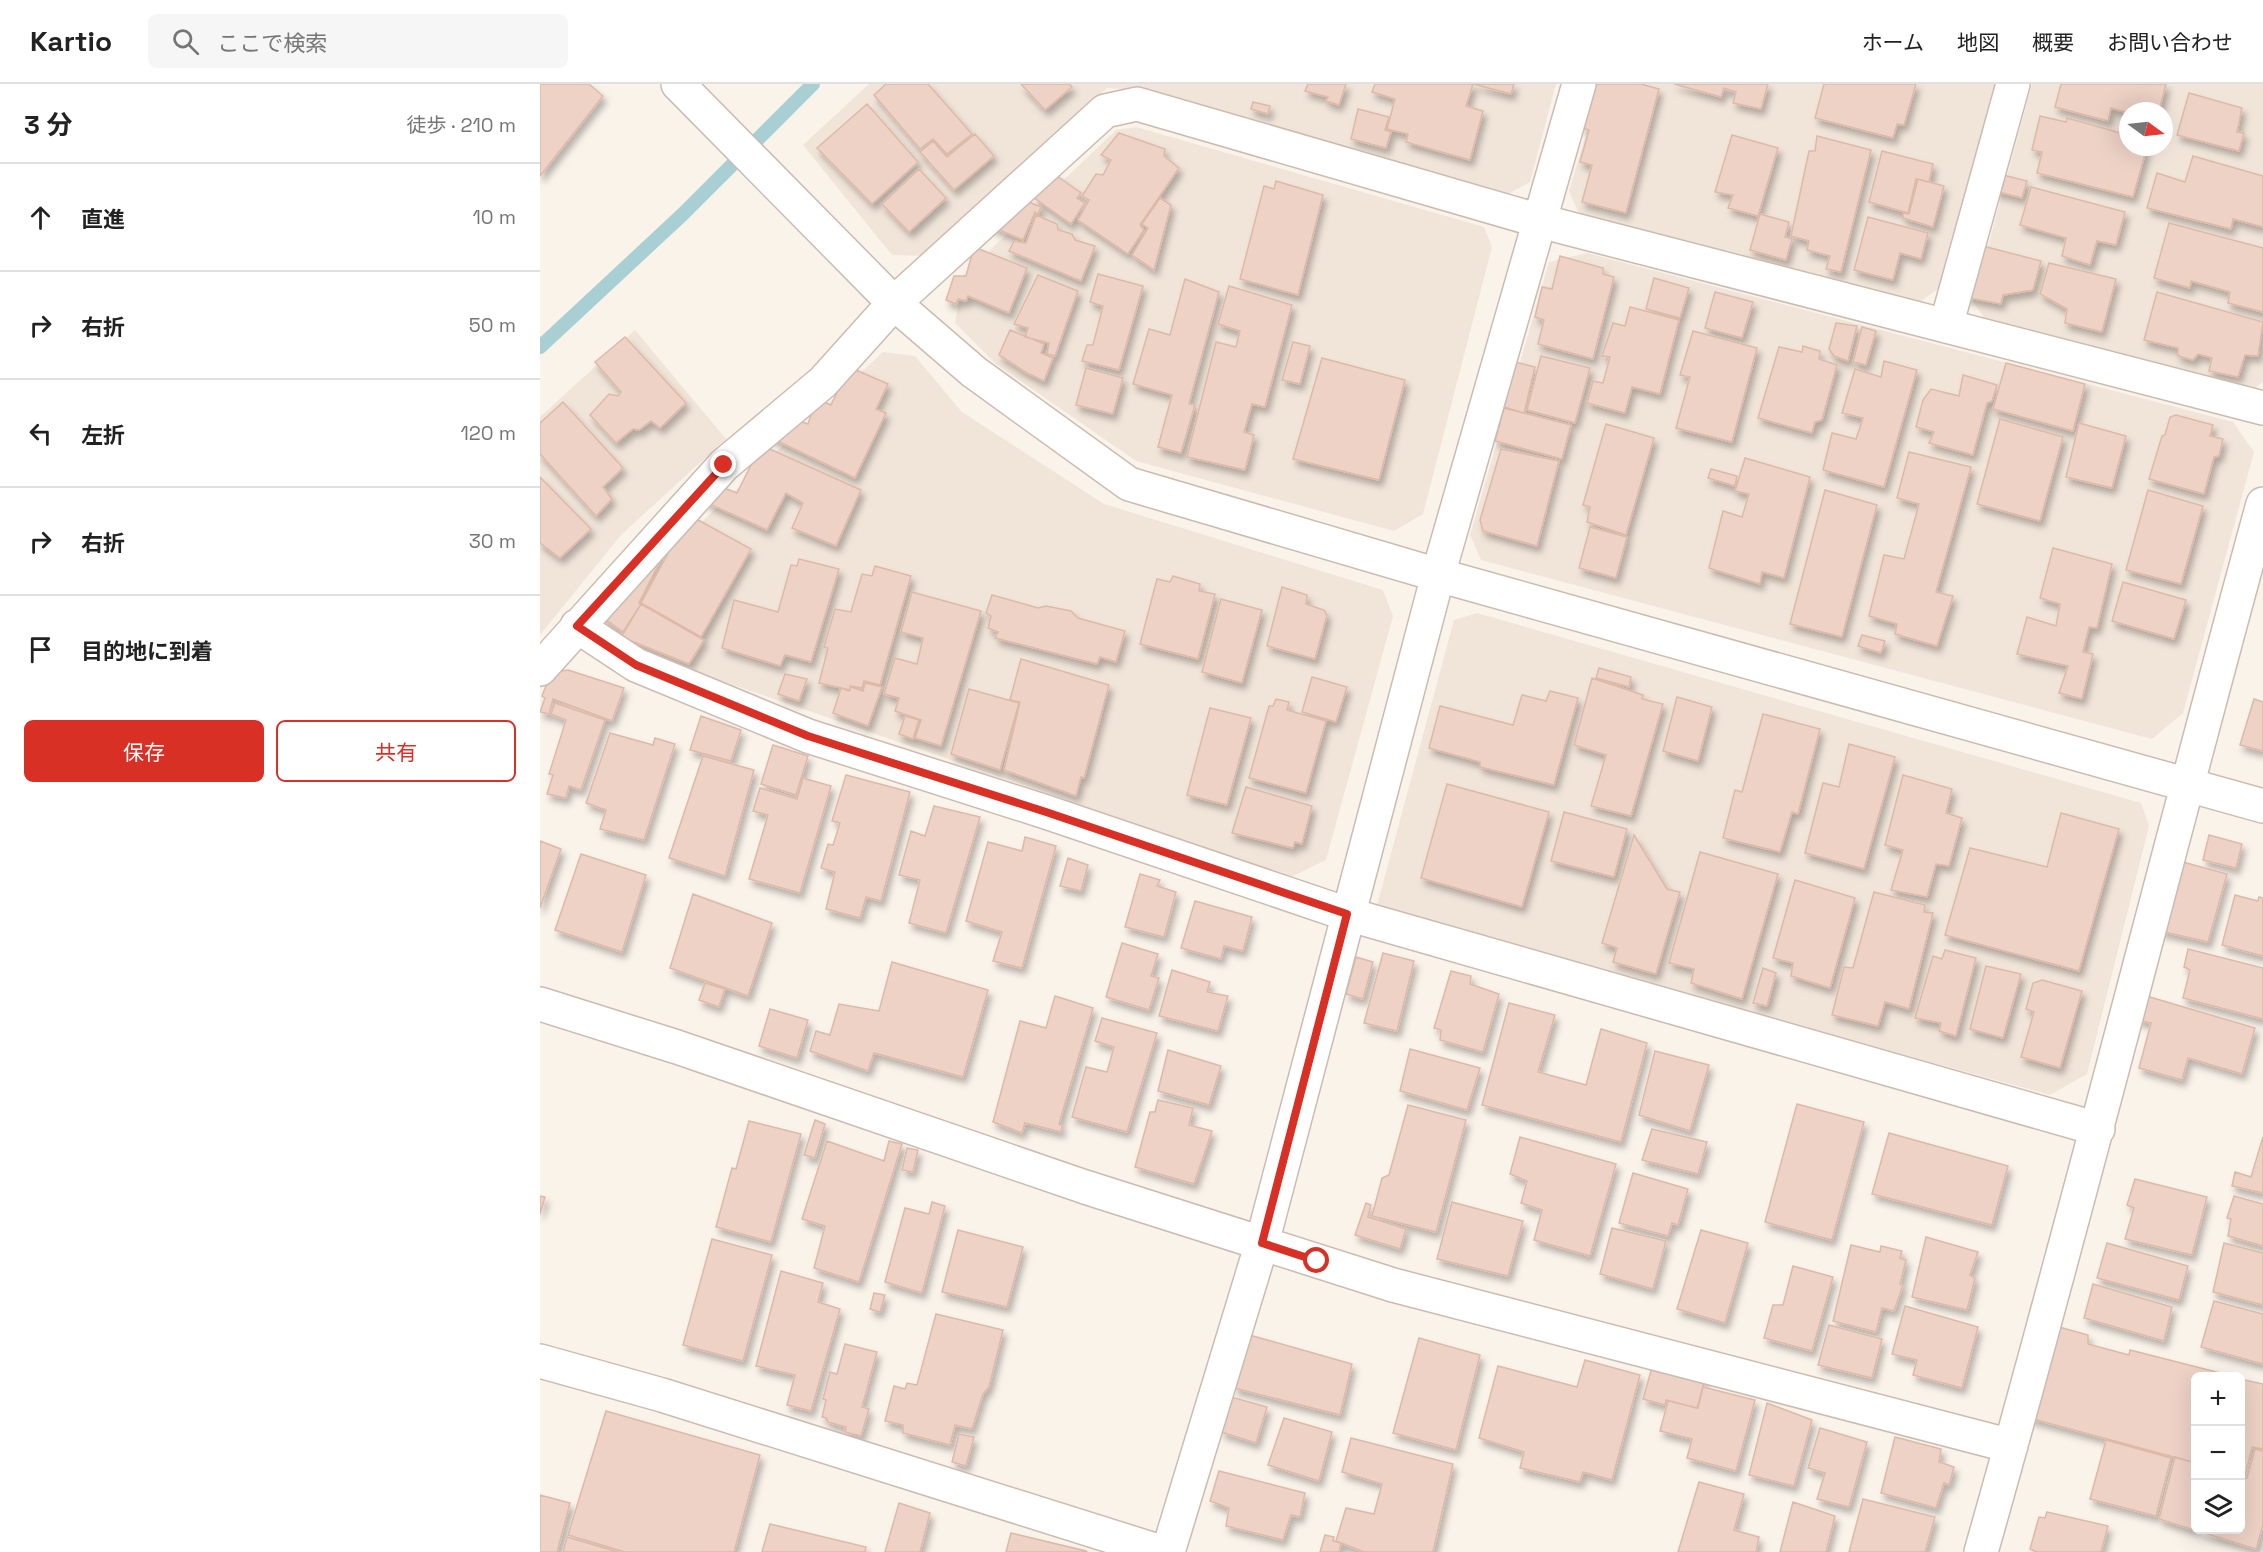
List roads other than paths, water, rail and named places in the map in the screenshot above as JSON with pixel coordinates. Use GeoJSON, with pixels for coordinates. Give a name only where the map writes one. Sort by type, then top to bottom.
{"type":"FeatureCollection","features":[{"type":"Feature","properties":{"kind":"street"},"geometry":{"type":"LineString","coordinates":[[1168,1552],[1262,1243],[1438,575],[1579,84]]}},
{"type":"Feature","properties":{"kind":"street"},"geometry":{"type":"LineString","coordinates":[[1946,326],[2013,84]]}},
{"type":"Feature","properties":{"kind":"street"},"geometry":{"type":"LineString","coordinates":[[684,90],[894,303],[974,372],[1129,484],[1438,575],[2263,806]]}},
{"type":"Feature","properties":{"kind":"street"},"geometry":{"type":"LineString","coordinates":[[540,669],[724,465],[823,382],[894,303],[1105,111],[1137,104],[1540,221],[2263,408]]}},
{"type":"Feature","properties":{"kind":"street"},"geometry":{"type":"LineString","coordinates":[[1981,1552],[2098,1130],[2186,785],[2263,504]]}},
{"type":"Feature","properties":{"kind":"street"},"geometry":{"type":"LineString","coordinates":[[577,626],[636,665],[808,736],[1046,812],[1347,914],[2098,1130]]}},
{"type":"Feature","properties":{"kind":"street"},"geometry":{"type":"LineString","coordinates":[[540,1005],[677,1047],[1085,1188],[1393,1286],[2011,1446]]}},
{"type":"Feature","properties":{"kind":"street"},"geometry":{"type":"LineString","coordinates":[[540,1361],[662,1395],[1161,1552]]}},
{"type":"Feature","properties":{"kind":"waterway"},"geometry":{"type":"LineString","coordinates":[[540,347],[683,214],[813,84]]}}]}
